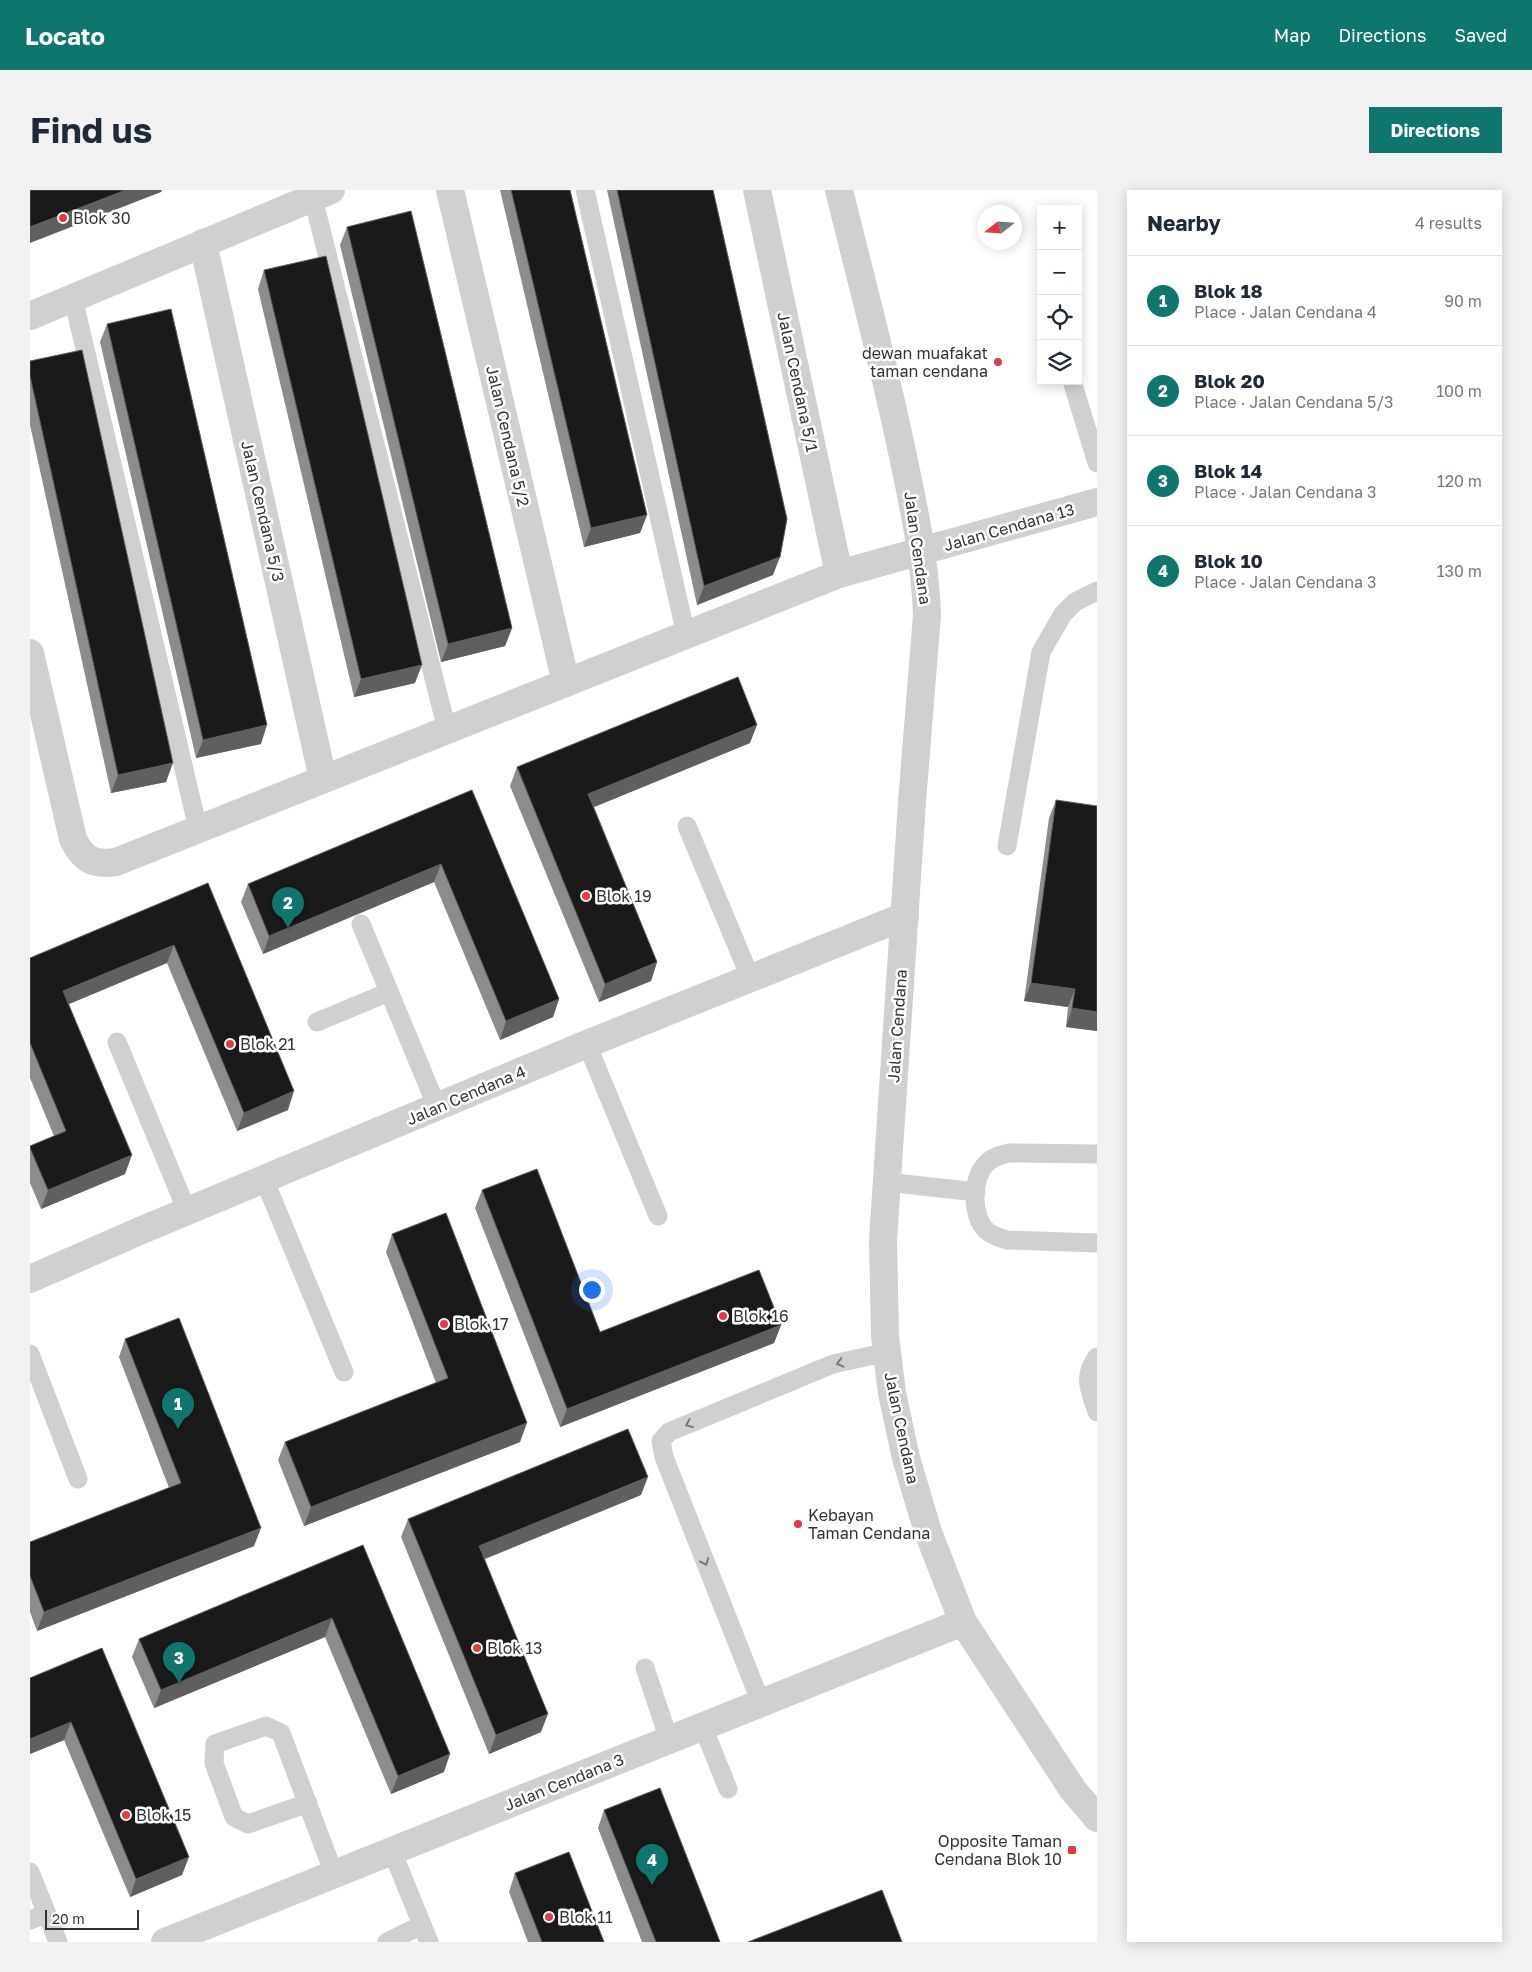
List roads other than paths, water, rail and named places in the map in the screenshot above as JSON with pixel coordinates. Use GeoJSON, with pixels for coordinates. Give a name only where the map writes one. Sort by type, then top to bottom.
{"type":"FeatureCollection","features":[{"type":"Feature","properties":{"kind":"street","name":"Jalan Cendana 5/2"},"geometry":{"type":"LineString","coordinates":[[450,190],[566,683]]}},
{"type":"Feature","properties":{"kind":"street","name":"Jalan Cendana 5/1"},"geometry":{"type":"LineString","coordinates":[[757,190],[839,574]]}},
{"type":"Feature","properties":{"kind":"street","name":"Jalan Cendana"},"geometry":{"type":"LineString","coordinates":[[839,190],[891,401],[922,552],[927,615],[904,916],[883,1240],[885,1336],[892,1393],[906,1458],[928,1532],[963,1622],[1073,1790],[1097,1818]]}},
{"type":"Feature","properties":{"kind":"street"},"geometry":{"type":"LineString","coordinates":[[30,316],[322,194]]}},
{"type":"Feature","properties":{"kind":"street","name":"Jalan Cendana 5/3"},"geometry":{"type":"LineString","coordinates":[[203,243],[323,779]]}},
{"type":"Feature","properties":{"kind":"street","name":"Jalan Cendana 13"},"geometry":{"type":"LineString","coordinates":[[30,653],[73,838],[79,851],[89,860],[102,864],[116,862],[839,574],[1097,502]]}},
{"type":"Feature","properties":{"kind":"street","name":"Jalan Cendana 4"},"geometry":{"type":"LineString","coordinates":[[30,1279],[587,1044],[904,916]]}},
{"type":"Feature","properties":{"kind":"street","name":"Jalan Cendana 3"},"geometry":{"type":"LineString","coordinates":[[166,1942],[963,1622]]}},
{"type":"Feature","properties":{"kind":"lane"},"geometry":{"type":"LineString","coordinates":[[585,190],[686,635]]}},
{"type":"Feature","properties":{"kind":"lane"},"geometry":{"type":"LineString","coordinates":[[322,194],[447,730]]}},
{"type":"Feature","properties":{"kind":"lane"},"geometry":{"type":"LineString","coordinates":[[73,298],[198,829]]}},
{"type":"Feature","properties":{"kind":"lane"},"geometry":{"type":"LineString","coordinates":[[1073,385],[1097,463]]}},
{"type":"Feature","properties":{"kind":"lane"},"geometry":{"type":"LineString","coordinates":[[1007,846],[1041,652],[1063,614],[1075,602],[1097,592]]}},
{"type":"Feature","properties":{"kind":"lane"},"geometry":{"type":"LineString","coordinates":[[687,826],[750,977]]}},
{"type":"Feature","properties":{"kind":"lane"},"geometry":{"type":"LineString","coordinates":[[361,924],[437,1107]]}},
{"type":"Feature","properties":{"kind":"lane"},"geometry":{"type":"LineString","coordinates":[[317,1022],[389,992]]}},
{"type":"Feature","properties":{"kind":"lane"},"geometry":{"type":"LineString","coordinates":[[117,1042],[187,1212]]}},
{"type":"Feature","properties":{"kind":"lane"},"geometry":{"type":"LineString","coordinates":[[587,1044],[658,1216]]}},
{"type":"Feature","properties":{"kind":"lane"},"geometry":{"type":"LineString","coordinates":[[1097,1154],[1009,1153],[997,1156],[986,1162],[979,1173],[976,1192],[978,1219],[985,1230],[995,1236],[1007,1240],[1097,1243]]}},
{"type":"Feature","properties":{"kind":"lane"},"geometry":{"type":"LineString","coordinates":[[264,1179],[344,1372]]}},
{"type":"Feature","properties":{"kind":"lane"},"geometry":{"type":"LineString","coordinates":[[887,1182],[976,1192]]}},
{"type":"Feature","properties":{"kind":"lane"},"geometry":{"type":"LineString","coordinates":[[761,1703],[664,1457],[662,1441],[668,1432],[833,1364],[888,1352]]}},
{"type":"Feature","properties":{"kind":"lane"},"geometry":{"type":"LineString","coordinates":[[30,1354],[78,1479]]}},
{"type":"Feature","properties":{"kind":"lane"},"geometry":{"type":"LineString","coordinates":[[1097,1357],[1091,1365],[1087,1378],[1097,1412]]}},
{"type":"Feature","properties":{"kind":"lane"},"geometry":{"type":"LineString","coordinates":[[645,1668],[670,1740]]}},
{"type":"Feature","properties":{"kind":"lane"},"geometry":{"type":"LineString","coordinates":[[308,1803],[248,1824],[234,1816],[214,1763],[215,1744],[266,1726],[281,1733],[308,1803],[334,1874]]}},
{"type":"Feature","properties":{"kind":"lane"},"geometry":{"type":"LineString","coordinates":[[703,1727],[728,1789]]}},
{"type":"Feature","properties":{"kind":"lane"},"geometry":{"type":"LineString","coordinates":[[387,1942],[426,1933],[392,1851]]}},
{"type":"Feature","properties":{"kind":"lane"},"geometry":{"type":"LineString","coordinates":[[30,1872],[38,1917],[58,1942]]}},
{"type":"Feature","properties":{"kind":"place","name":"Blok 30"},"geometry":{"type":"Point","coordinates":[63,218]}},
{"type":"Feature","properties":{"kind":"place","name":"dewan muafakat taman cendana"},"geometry":{"type":"Point","coordinates":[998,362]}},
{"type":"Feature","properties":{"kind":"place","name":"Blok 19"},"geometry":{"type":"Point","coordinates":[586,896]}},
{"type":"Feature","properties":{"kind":"place","name":"Blok 20"},"geometry":{"type":"Point","coordinates":[288,928]}},
{"type":"Feature","properties":{"kind":"place","name":"Blok 21"},"geometry":{"type":"Point","coordinates":[230,1044]}},
{"type":"Feature","properties":{"kind":"place","name":"Blok 16"},"geometry":{"type":"Point","coordinates":[723,1316]}},
{"type":"Feature","properties":{"kind":"place","name":"Blok 17"},"geometry":{"type":"Point","coordinates":[444,1324]}},
{"type":"Feature","properties":{"kind":"place","name":"Blok 18"},"geometry":{"type":"Point","coordinates":[178,1429]}},
{"type":"Feature","properties":{"kind":"place","name":"Kebayan Taman Cendana"},"geometry":{"type":"Point","coordinates":[798,1524]}},
{"type":"Feature","properties":{"kind":"place","name":"Blok 13"},"geometry":{"type":"Point","coordinates":[477,1648]}},
{"type":"Feature","properties":{"kind":"place","name":"Blok 14"},"geometry":{"type":"Point","coordinates":[179,1683]}},
{"type":"Feature","properties":{"kind":"place","name":"Blok 15"},"geometry":{"type":"Point","coordinates":[126,1815]}},
{"type":"Feature","properties":{"kind":"place","name":"Opposite Taman Cendana Blok 10"},"geometry":{"type":"Point","coordinates":[1072,1850]}},
{"type":"Feature","properties":{"kind":"place","name":"Blok 10"},"geometry":{"type":"Point","coordinates":[652,1885]}},
{"type":"Feature","properties":{"kind":"place","name":"Blok 11"},"geometry":{"type":"Point","coordinates":[549,1917]}}]}
